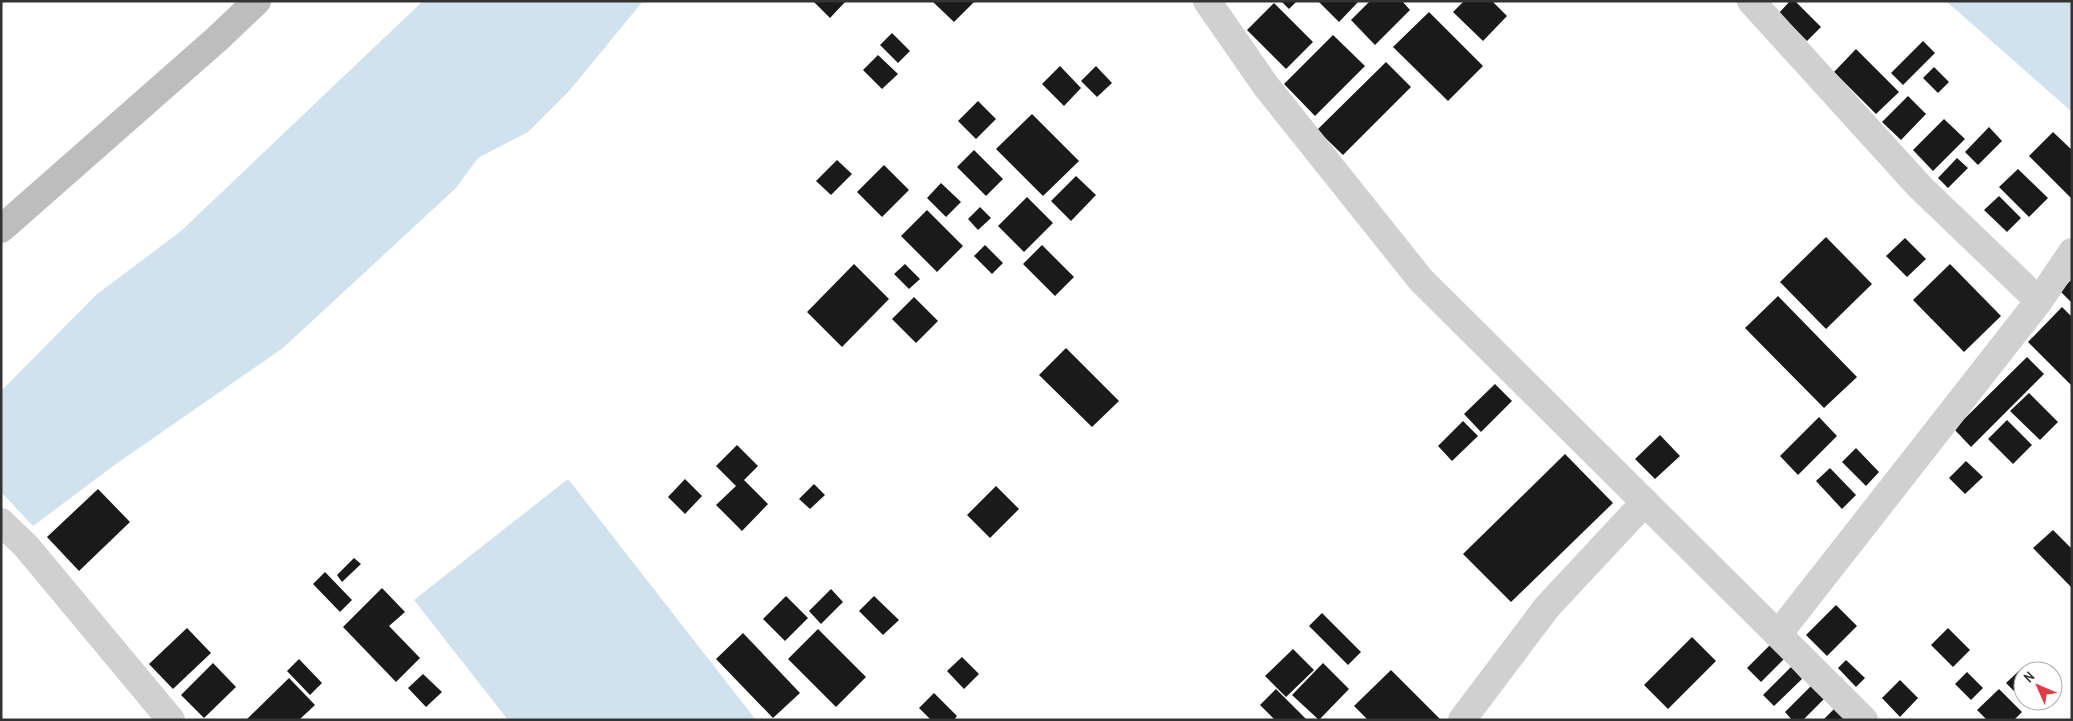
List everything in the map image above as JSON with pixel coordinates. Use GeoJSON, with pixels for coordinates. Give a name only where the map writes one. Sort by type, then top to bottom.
{"type":"FeatureCollection","features":[{"type":"Feature","properties":{"kind":"main road"},"geometry":{"type":"LineString","coordinates":[[1,229],[217,39],[257,1]]}},
{"type":"Feature","properties":{"kind":"street"},"geometry":{"type":"LineString","coordinates":[[1207,1],[1266,86],[1421,280],[1779,633],[1864,720]]}},
{"type":"Feature","properties":{"kind":"street"},"geometry":{"type":"LineString","coordinates":[[1751,1],[1920,188],[2040,301]]}},
{"type":"Feature","properties":{"kind":"street"},"geometry":{"type":"LineString","coordinates":[[1779,633],[2040,301],[2072,252]]}},
{"type":"Feature","properties":{"kind":"street"},"geometry":{"type":"LineString","coordinates":[[1462,720],[1547,607],[1645,502]]}},
{"type":"Feature","properties":{"kind":"street"},"geometry":{"type":"LineString","coordinates":[[1,522],[26,546],[171,720]]}},
{"type":"Feature","properties":{"kind":"water"},"geometry":{"type":"Polygon","coordinates":[[[423,1],[643,1],[570,90],[528,132],[478,158],[456,188],[283,348],[116,464],[33,526],[1,492],[1,391],[96,295],[181,231],[423,1]]]}},
{"type":"Feature","properties":{"kind":"water"},"geometry":{"type":"Polygon","coordinates":[[[1946,1],[2072,1],[2072,112],[1946,1]]]}},
{"type":"Feature","properties":{"kind":"water"},"geometry":{"type":"Polygon","coordinates":[[[568,479],[756,720],[508,720],[414,600],[568,479]]]}},
{"type":"Feature","properties":{"kind":"building"},"geometry":{"type":"Polygon","coordinates":[[[813,1],[846,1],[830,18],[813,1]]]}},
{"type":"Feature","properties":{"kind":"building"},"geometry":{"type":"Polygon","coordinates":[[[932,1],[975,1],[954,22],[932,1]]]}},
{"type":"Feature","properties":{"kind":"building"},"geometry":{"type":"Polygon","coordinates":[[[1281,1],[1297,1],[1289,9],[1281,1]]]}},
{"type":"Feature","properties":{"kind":"building"},"geometry":{"type":"Polygon","coordinates":[[[1318,1],[1359,1],[1339,22],[1318,1]]]}},
{"type":"Feature","properties":{"kind":"building"},"geometry":{"type":"Polygon","coordinates":[[[1370,1],[1402,1],[1410,10],[1375,45],[1351,20],[1370,1]]]}},
{"type":"Feature","properties":{"kind":"building"},"geometry":{"type":"Polygon","coordinates":[[[1464,1],[1492,1],[1507,16],[1483,41],[1453,12],[1464,1]]]}},
{"type":"Feature","properties":{"kind":"building"},"geometry":{"type":"Polygon","coordinates":[[[1790,1],[1795,1],[1821,27],[1807,41],[1779,13],[1790,1]]]}},
{"type":"Feature","properties":{"kind":"building"},"geometry":{"type":"Polygon","coordinates":[[[1274,3],[1313,42],[1286,69],[1247,30],[1274,3]]]}},
{"type":"Feature","properties":{"kind":"building"},"geometry":{"type":"Polygon","coordinates":[[[1429,12],[1483,66],[1448,101],[1393,47],[1429,12]]]}},
{"type":"Feature","properties":{"kind":"building"},"geometry":{"type":"Polygon","coordinates":[[[892,33],[910,51],[898,63],[880,45],[892,33]]]}},
{"type":"Feature","properties":{"kind":"building"},"geometry":{"type":"Polygon","coordinates":[[[1333,35],[1365,66],[1315,116],[1284,84],[1333,35]]]}},
{"type":"Feature","properties":{"kind":"building"},"geometry":{"type":"Polygon","coordinates":[[[1923,41],[1935,53],[1903,85],[1891,73],[1923,41]]]}},
{"type":"Feature","properties":{"kind":"building"},"geometry":{"type":"Polygon","coordinates":[[[1856,49],[1899,92],[1876,114],[1834,72],[1856,49]]]}},
{"type":"Feature","properties":{"kind":"building"},"geometry":{"type":"Polygon","coordinates":[[[878,55],[898,74],[882,89],[863,70],[878,55]]]}},
{"type":"Feature","properties":{"kind":"building"},"geometry":{"type":"Polygon","coordinates":[[[1386,62],[1411,87],[1343,155],[1317,130],[1386,62]]]}},
{"type":"Feature","properties":{"kind":"building"},"geometry":{"type":"Polygon","coordinates":[[[1060,66],[1081,88],[1064,106],[1042,84],[1060,66]]]}},
{"type":"Feature","properties":{"kind":"building"},"geometry":{"type":"Polygon","coordinates":[[[1096,66],[1112,83],[1097,97],[1081,81],[1096,66]]]}},
{"type":"Feature","properties":{"kind":"building"},"geometry":{"type":"Polygon","coordinates":[[[1934,67],[1949,82],[1938,93],[1923,78],[1934,67]]]}},
{"type":"Feature","properties":{"kind":"building"},"geometry":{"type":"Polygon","coordinates":[[[1908,96],[1926,114],[1901,140],[1882,122],[1908,96]]]}},
{"type":"Feature","properties":{"kind":"building"},"geometry":{"type":"Polygon","coordinates":[[[978,101],[996,119],[976,139],[958,121],[978,101]]]}},
{"type":"Feature","properties":{"kind":"building"},"geometry":{"type":"Polygon","coordinates":[[[1032,114],[1079,161],[1043,196],[996,149],[1032,114]]]}},
{"type":"Feature","properties":{"kind":"building"},"geometry":{"type":"Polygon","coordinates":[[[1944,119],[1965,139],[1933,171],[1913,150],[1944,119]]]}},
{"type":"Feature","properties":{"kind":"building"},"geometry":{"type":"Polygon","coordinates":[[[1989,127],[2002,141],[1978,165],[1965,152],[1989,127]]]}},
{"type":"Feature","properties":{"kind":"building"},"geometry":{"type":"Polygon","coordinates":[[[2053,132],[2072,150],[2072,199],[2029,156],[2053,132]]]}},
{"type":"Feature","properties":{"kind":"building"},"geometry":{"type":"Polygon","coordinates":[[[974,150],[1003,179],[986,196],[957,167],[974,150]]]}},
{"type":"Feature","properties":{"kind":"building"},"geometry":{"type":"Polygon","coordinates":[[[1957,158],[1968,168],[1948,188],[1938,178],[1957,158]]]}},
{"type":"Feature","properties":{"kind":"building"},"geometry":{"type":"Polygon","coordinates":[[[837,160],[852,174],[831,195],[816,181],[837,160]]]}},
{"type":"Feature","properties":{"kind":"building"},"geometry":{"type":"Polygon","coordinates":[[[884,165],[909,190],[882,217],[857,192],[884,165]]]}},
{"type":"Feature","properties":{"kind":"building"},"geometry":{"type":"Polygon","coordinates":[[[2018,169],[2048,198],[2029,217],[1999,187],[2018,169]]]}},
{"type":"Feature","properties":{"kind":"building"},"geometry":{"type":"Polygon","coordinates":[[[1076,176],[1096,195],[1071,221],[1051,201],[1076,176]]]}},
{"type":"Feature","properties":{"kind":"building"},"geometry":{"type":"Polygon","coordinates":[[[941,183],[961,202],[946,217],[927,198],[941,183]]]}},
{"type":"Feature","properties":{"kind":"building"},"geometry":{"type":"Polygon","coordinates":[[[1999,196],[2021,218],[2007,232],[1984,210],[1999,196]]]}},
{"type":"Feature","properties":{"kind":"building"},"geometry":{"type":"Polygon","coordinates":[[[1027,197],[1053,223],[1024,252],[998,226],[1027,197]]]}},
{"type":"Feature","properties":{"kind":"building"},"geometry":{"type":"Polygon","coordinates":[[[980,207],[991,218],[978,230],[968,219],[980,207]]]}},
{"type":"Feature","properties":{"kind":"building"},"geometry":{"type":"Polygon","coordinates":[[[927,210],[963,246],[937,272],[901,236],[927,210]]]}},
{"type":"Feature","properties":{"kind":"building"},"geometry":{"type":"Polygon","coordinates":[[[1826,237],[1872,284],[1826,329],[1780,282],[1826,237]]]}},
{"type":"Feature","properties":{"kind":"building"},"geometry":{"type":"Polygon","coordinates":[[[1905,238],[1926,259],[1907,277],[1886,256],[1905,238]]]}},
{"type":"Feature","properties":{"kind":"building"},"geometry":{"type":"Polygon","coordinates":[[[985,245],[1003,263],[992,274],[974,256],[985,245]]]}},
{"type":"Feature","properties":{"kind":"building"},"geometry":{"type":"Polygon","coordinates":[[[1042,245],[1074,277],[1055,296],[1023,264],[1042,245]]]}},
{"type":"Feature","properties":{"kind":"building"},"geometry":{"type":"Polygon","coordinates":[[[854,264],[889,299],[842,347],[807,312],[854,264]]]}},
{"type":"Feature","properties":{"kind":"building"},"geometry":{"type":"Polygon","coordinates":[[[905,264],[920,279],[909,289],[894,274],[905,264]]]}},
{"type":"Feature","properties":{"kind":"building"},"geometry":{"type":"Polygon","coordinates":[[[1950,264],[2001,316],[1964,352],[1913,300],[1950,264]]]}},
{"type":"Feature","properties":{"kind":"building"},"geometry":{"type":"Polygon","coordinates":[[[2072,279],[2072,303],[2060,291],[2072,279]]]}},
{"type":"Feature","properties":{"kind":"building"},"geometry":{"type":"Polygon","coordinates":[[[1778,296],[1857,377],[1824,408],[1745,328],[1778,296]]]}},
{"type":"Feature","properties":{"kind":"building"},"geometry":{"type":"Polygon","coordinates":[[[914,297],[938,321],[916,343],[892,319],[914,297]]]}},
{"type":"Feature","properties":{"kind":"building"},"geometry":{"type":"Polygon","coordinates":[[[2062,307],[2072,317],[2072,386],[2028,342],[2062,307]]]}},
{"type":"Feature","properties":{"kind":"building"},"geometry":{"type":"Polygon","coordinates":[[[1066,348],[1119,401],[1092,427],[1039,375],[1066,348]]]}},
{"type":"Feature","properties":{"kind":"building"},"geometry":{"type":"Polygon","coordinates":[[[2027,357],[2044,374],[1971,447],[1954,429],[2027,357]]]}},
{"type":"Feature","properties":{"kind":"building"},"geometry":{"type":"Polygon","coordinates":[[[1495,384],[1512,401],[1481,432],[1464,414],[1495,384]]]}},
{"type":"Feature","properties":{"kind":"building"},"geometry":{"type":"Polygon","coordinates":[[[2029,393],[2058,422],[2040,440],[2010,411],[2029,393]]]}},
{"type":"Feature","properties":{"kind":"building"},"geometry":{"type":"Polygon","coordinates":[[[1819,417],[1837,436],[1798,475],[1780,456],[1819,417]]]}},
{"type":"Feature","properties":{"kind":"building"},"geometry":{"type":"Polygon","coordinates":[[[2007,420],[2032,445],[2013,464],[1988,439],[2007,420]]]}},
{"type":"Feature","properties":{"kind":"building"},"geometry":{"type":"Polygon","coordinates":[[[1463,421],[1478,436],[1452,461],[1438,446],[1463,421]]]}},
{"type":"Feature","properties":{"kind":"building"},"geometry":{"type":"Polygon","coordinates":[[[1660,435],[1680,456],[1655,479],[1635,459],[1660,435]]]}},
{"type":"Feature","properties":{"kind":"building"},"geometry":{"type":"Polygon","coordinates":[[[737,445],[758,466],[744,480],[768,504],[742,531],[716,505],[736,486],[716,466],[737,445]]]}},
{"type":"Feature","properties":{"kind":"building"},"geometry":{"type":"Polygon","coordinates":[[[1856,448],[1879,472],[1866,486],[1842,462],[1856,448]]]}},
{"type":"Feature","properties":{"kind":"building"},"geometry":{"type":"Polygon","coordinates":[[[1565,454],[1613,503],[1511,602],[1463,554],[1565,454]]]}},
{"type":"Feature","properties":{"kind":"building"},"geometry":{"type":"Polygon","coordinates":[[[1966,461],[1983,477],[1965,494],[1949,478],[1966,461]]]}},
{"type":"Feature","properties":{"kind":"building"},"geometry":{"type":"Polygon","coordinates":[[[1830,468],[1856,495],[1842,509],[1816,481],[1830,468]]]}},
{"type":"Feature","properties":{"kind":"building"},"geometry":{"type":"Polygon","coordinates":[[[685,479],[702,496],[685,514],[668,497],[685,479]]]}},
{"type":"Feature","properties":{"kind":"building"},"geometry":{"type":"Polygon","coordinates":[[[814,484],[825,495],[810,509],[799,499],[814,484]]]}},
{"type":"Feature","properties":{"kind":"building"},"geometry":{"type":"Polygon","coordinates":[[[996,486],[1019,509],[990,538],[967,515],[996,486]]]}},
{"type":"Feature","properties":{"kind":"building"},"geometry":{"type":"Polygon","coordinates":[[[98,489],[130,522],[79,571],[47,537],[98,489]]]}},
{"type":"Feature","properties":{"kind":"building"},"geometry":{"type":"Polygon","coordinates":[[[2053,530],[2072,549],[2072,588],[2033,548],[2053,530]]]}},
{"type":"Feature","properties":{"kind":"building"},"geometry":{"type":"Polygon","coordinates":[[[354,558],[361,564],[342,582],[337,575],[354,558]]]}},
{"type":"Feature","properties":{"kind":"building"},"geometry":{"type":"Polygon","coordinates":[[[325,572],[352,600],[340,612],[313,584],[325,572]]]}},
{"type":"Feature","properties":{"kind":"building"},"geometry":{"type":"Polygon","coordinates":[[[382,588],[405,612],[389,626],[420,658],[396,682],[343,627],[382,588]]]}},
{"type":"Feature","properties":{"kind":"building"},"geometry":{"type":"Polygon","coordinates":[[[831,589],[843,602],[821,624],[809,611],[831,589]]]}},
{"type":"Feature","properties":{"kind":"building"},"geometry":{"type":"Polygon","coordinates":[[[786,596],[808,618],[785,641],[763,619],[786,596]]]}},
{"type":"Feature","properties":{"kind":"building"},"geometry":{"type":"Polygon","coordinates":[[[874,596],[899,620],[883,635],[859,611],[874,596]]]}},
{"type":"Feature","properties":{"kind":"building"},"geometry":{"type":"Polygon","coordinates":[[[1836,605],[1857,626],[1827,656],[1806,635],[1836,605]]]}},
{"type":"Feature","properties":{"kind":"building"},"geometry":{"type":"Polygon","coordinates":[[[1322,613],[1361,652],[1348,665],[1309,626],[1322,613]]]}},
{"type":"Feature","properties":{"kind":"building"},"geometry":{"type":"Polygon","coordinates":[[[187,628],[211,653],[173,689],[149,664],[187,628]]]}},
{"type":"Feature","properties":{"kind":"building"},"geometry":{"type":"Polygon","coordinates":[[[1948,628],[1970,650],[1953,667],[1931,645],[1948,628]]]}},
{"type":"Feature","properties":{"kind":"building"},"geometry":{"type":"Polygon","coordinates":[[[818,629],[866,677],[836,707],[788,659],[818,629]]]}},
{"type":"Feature","properties":{"kind":"building"},"geometry":{"type":"Polygon","coordinates":[[[743,633],[800,693],[773,718],[716,659],[743,633]]]}},
{"type":"Feature","properties":{"kind":"building"},"geometry":{"type":"Polygon","coordinates":[[[1692,637],[1716,661],[1668,709],[1644,685],[1692,637]]]}},
{"type":"Feature","properties":{"kind":"building"},"geometry":{"type":"Polygon","coordinates":[[[1771,644],[1785,658],[1761,682],[1747,668],[1771,644]]]}},
{"type":"Feature","properties":{"kind":"building"},"geometry":{"type":"Polygon","coordinates":[[[1293,649],[1314,670],[1286,697],[1265,676],[1293,649]]]}},
{"type":"Feature","properties":{"kind":"building"},"geometry":{"type":"Polygon","coordinates":[[[962,657],[979,674],[964,689],[947,671],[962,657]]]}},
{"type":"Feature","properties":{"kind":"building"},"geometry":{"type":"Polygon","coordinates":[[[299,659],[322,683],[310,695],[287,671],[299,659]]]}},
{"type":"Feature","properties":{"kind":"building"},"geometry":{"type":"Polygon","coordinates":[[[1846,660],[1865,678],[1856,687],[1838,668],[1846,660]]]}},
{"type":"Feature","properties":{"kind":"building"},"geometry":{"type":"Polygon","coordinates":[[[213,663],[236,687],[204,718],[181,695],[213,663]]]}},
{"type":"Feature","properties":{"kind":"building"},"geometry":{"type":"Polygon","coordinates":[[[1323,663],[1349,689],[1319,720],[1292,695],[1323,663]]]}},
{"type":"Feature","properties":{"kind":"building"},"geometry":{"type":"Polygon","coordinates":[[[1791,667],[1802,679],[1774,706],[1763,695],[1791,667]]]}},
{"type":"Feature","properties":{"kind":"building"},"geometry":{"type":"Polygon","coordinates":[[[1391,670],[1441,720],[1368,720],[1354,706],[1391,670]]]}},
{"type":"Feature","properties":{"kind":"building"},"geometry":{"type":"Polygon","coordinates":[[[1967,672],[1983,688],[1971,700],[1955,684],[1967,672]]]}},
{"type":"Feature","properties":{"kind":"building"},"geometry":{"type":"Polygon","coordinates":[[[423,674],[442,692],[426,707],[408,688],[423,674]]]}},
{"type":"Feature","properties":{"kind":"building"},"geometry":{"type":"Polygon","coordinates":[[[2013,676],[2013,690],[2006,683],[2013,676]]]}},
{"type":"Feature","properties":{"kind":"building"},"geometry":{"type":"Polygon","coordinates":[[[289,678],[315,705],[299,720],[246,720],[289,678]]]}},
{"type":"Feature","properties":{"kind":"building"},"geometry":{"type":"Polygon","coordinates":[[[1817,680],[1830,693],[1803,720],[1792,720],[1785,712],[1817,680]]]}},
{"type":"Feature","properties":{"kind":"building"},"geometry":{"type":"Polygon","coordinates":[[[1900,680],[1918,698],[1900,717],[1882,698],[1900,680]]]}},
{"type":"Feature","properties":{"kind":"building"},"geometry":{"type":"Polygon","coordinates":[[[1276,689],[1307,720],[1275,720],[1260,705],[1276,689]]]}},
{"type":"Feature","properties":{"kind":"building"},"geometry":{"type":"Polygon","coordinates":[[[1999,689],[2013,703],[2013,711],[2022,712],[2014,720],[1987,720],[1977,710],[1999,689]]]}},
{"type":"Feature","properties":{"kind":"building"},"geometry":{"type":"Polygon","coordinates":[[[934,693],[957,716],[954,720],[931,720],[919,708],[934,693]]]}},
{"type":"Feature","properties":{"kind":"building"},"geometry":{"type":"Polygon","coordinates":[[[1837,706],[1849,720],[1823,720],[1837,706]]]}}]}
